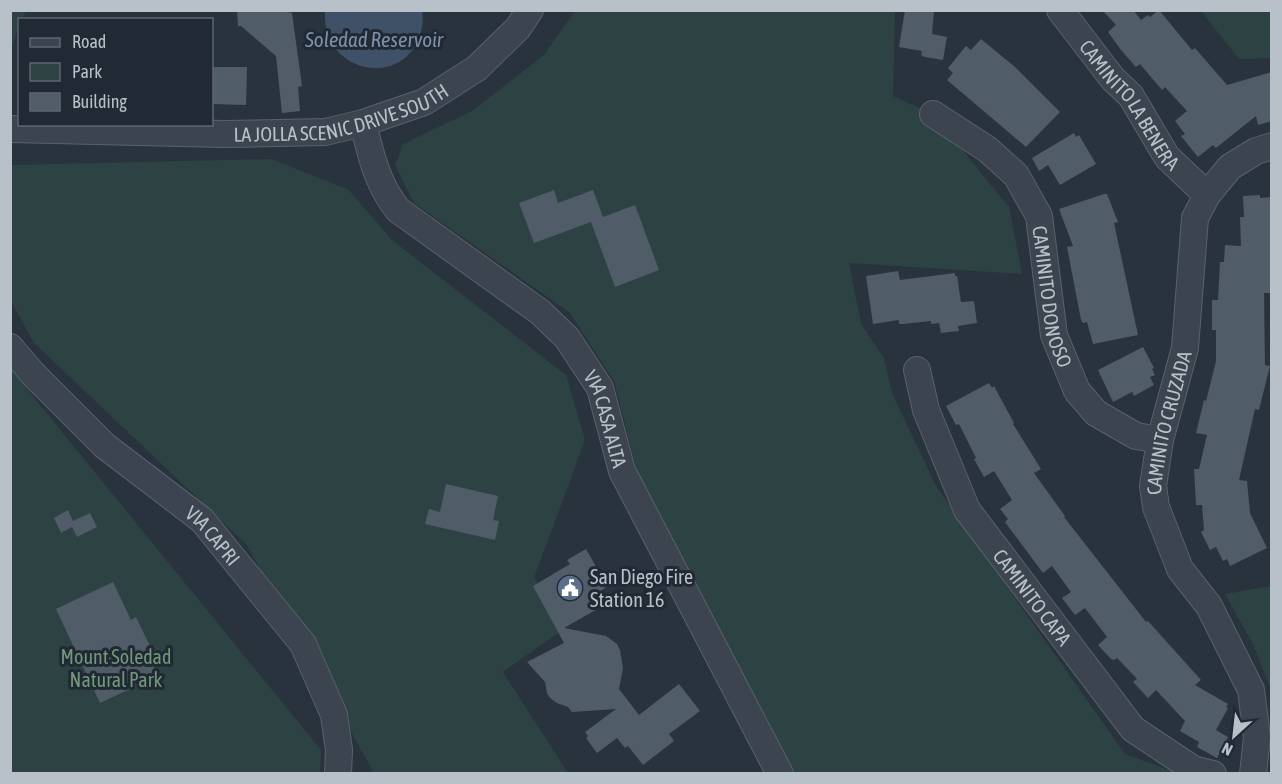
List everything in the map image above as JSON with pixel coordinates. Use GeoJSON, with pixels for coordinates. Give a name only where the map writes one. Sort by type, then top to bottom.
{"type":"FeatureCollection","features":[{"type":"Feature","properties":{"kind":"street","name":"LA JOLLA SCENIC DRIVE SOUTH"},"geometry":{"type":"LineString","coordinates":[[10,129],[225,134],[325,132],[363,123],[424,102],[477,68],[518,28],[530,10]]}},
{"type":"Feature","properties":{"kind":"street","name":"CAMINITO LA BENERA"},"geometry":{"type":"LineString","coordinates":[[1060,10],[1113,79],[1131,96],[1167,157],[1207,195]]}},
{"type":"Feature","properties":{"kind":"street","name":"CAMINITO DONOSO"},"geometry":{"type":"LineString","coordinates":[[933,114],[987,149],[1016,175],[1039,216],[1054,335],[1077,391],[1096,413],[1136,436],[1160,440]]}},
{"type":"Feature","properties":{"kind":"street","name":"VIA CASA ALTA"},"geometry":{"type":"LineString","coordinates":[[363,123],[373,166],[387,196],[398,210],[540,312],[567,338],[600,388],[622,471],[780,774]]}},
{"type":"Feature","properties":{"kind":"street","name":"CAMINITO CRUZADA"},"geometry":{"type":"LineString","coordinates":[[1253,774],[1257,737],[1251,690],[1209,606],[1180,569],[1156,507],[1153,486],[1160,440],[1185,348],[1195,218],[1207,195],[1230,166],[1256,151],[1272,146]]}},
{"type":"Feature","properties":{"kind":"street","name":"VIA CAPRI"},"geometry":{"type":"LineString","coordinates":[[10,347],[33,374],[105,446],[202,520],[303,644],[334,715],[339,750],[338,774]]}},
{"type":"Feature","properties":{"kind":"street","name":"CAMINITO CAPA"},"geometry":{"type":"LineString","coordinates":[[917,370],[926,410],[967,510],[1133,729],[1193,769],[1213,774]]}},
{"type":"Feature","properties":{"kind":"green space"},"geometry":{"type":"Polygon","coordinates":[[[11,10],[26,11],[22,18],[18,18],[18,29],[11,49],[11,10]]]}},
{"type":"Feature","properties":{"kind":"green space"},"geometry":{"type":"Polygon","coordinates":[[[575,11],[895,11],[893,96],[933,114],[1009,207],[1022,274],[849,263],[861,324],[884,358],[892,393],[936,486],[1125,754],[1177,773],[784,773],[642,491],[614,381],[570,313],[414,203],[395,165],[403,144],[472,111],[544,55],[575,11]]]}},
{"type":"Feature","properties":{"kind":"green space"},"geometry":{"type":"Polygon","coordinates":[[[1201,11],[1271,11],[1271,58],[1239,59],[1201,11]]]}},
{"type":"Feature","properties":{"kind":"green space"},"geometry":{"type":"Polygon","coordinates":[[[271,159],[349,190],[392,240],[566,375],[585,440],[534,578],[575,621],[503,672],[568,773],[374,773],[246,544],[34,343],[11,301],[10,165],[271,159]]]}},
{"type":"Feature","properties":{"kind":"green space","name":"Mount Soledad Natural Park"},"geometry":{"type":"Polygon","coordinates":[[[10,368],[321,750],[320,773],[11,773],[10,368]]]}},
{"type":"Feature","properties":{"kind":"green space"},"geometry":{"type":"Polygon","coordinates":[[[1272,586],[1271,690],[1253,644],[1225,594],[1272,586]]]}},
{"type":"Feature","properties":{"kind":"water","name":"Soledad Reservoir"},"geometry":{"type":"Polygon","coordinates":[[[325,11],[422,11],[423,18],[419,38],[409,54],[395,64],[379,68],[363,66],[348,60],[335,48],[327,32],[325,11]]]}},
{"type":"Feature","properties":{"kind":"building"},"geometry":{"type":"Polygon","coordinates":[[[237,10],[277,10],[292,13],[302,86],[298,87],[300,111],[282,113],[276,56],[241,26],[238,26],[237,10]]]}},
{"type":"Feature","properties":{"kind":"building"},"geometry":{"type":"Polygon","coordinates":[[[905,10],[934,10],[932,34],[947,37],[943,60],[925,57],[921,55],[922,51],[899,47],[905,10]]]}},
{"type":"Feature","properties":{"kind":"building"},"geometry":{"type":"Polygon","coordinates":[[[1102,10],[1133,10],[1141,20],[1159,10],[1192,50],[1195,48],[1227,85],[1272,72],[1272,121],[1258,125],[1256,116],[1216,148],[1213,145],[1198,157],[1181,136],[1185,134],[1175,121],[1187,111],[1165,87],[1162,90],[1140,64],[1136,67],[1121,50],[1108,32],[1116,25],[1102,10]]]}},
{"type":"Feature","properties":{"kind":"building"},"geometry":{"type":"Polygon","coordinates":[[[981,39],[1015,67],[1060,112],[1026,147],[947,80],[953,73],[948,68],[966,46],[971,50],[981,39]]]}},
{"type":"Feature","properties":{"kind":"building"},"geometry":{"type":"Polygon","coordinates":[[[213,67],[247,67],[246,105],[213,104],[213,67]]]}},
{"type":"Feature","properties":{"kind":"building"},"geometry":{"type":"Polygon","coordinates":[[[1074,133],[1076,137],[1079,135],[1096,164],[1060,185],[1048,165],[1039,171],[1032,158],[1074,133]]]}},
{"type":"Feature","properties":{"kind":"building"},"geometry":{"type":"Polygon","coordinates":[[[554,190],[558,203],[593,190],[603,217],[635,205],[659,270],[615,287],[591,222],[534,243],[519,203],[554,190]]]}},
{"type":"Feature","properties":{"kind":"building"},"geometry":{"type":"Polygon","coordinates":[[[1107,194],[1118,222],[1114,223],[1138,335],[1093,344],[1087,322],[1083,323],[1081,320],[1067,247],[1073,246],[1059,209],[1107,194]]]}},
{"type":"Feature","properties":{"kind":"building"},"geometry":{"type":"Polygon","coordinates":[[[1260,195],[1260,198],[1272,197],[1272,293],[1264,293],[1265,365],[1270,366],[1259,410],[1255,409],[1239,480],[1247,481],[1250,513],[1267,548],[1230,566],[1227,559],[1223,561],[1216,547],[1210,550],[1201,532],[1204,530],[1202,505],[1196,505],[1194,469],[1199,469],[1207,435],[1196,433],[1216,361],[1216,330],[1212,330],[1212,300],[1218,300],[1220,262],[1224,262],[1225,245],[1241,246],[1240,217],[1244,217],[1243,196],[1260,195]]]}},
{"type":"Feature","properties":{"kind":"building"},"geometry":{"type":"Polygon","coordinates":[[[898,271],[900,280],[955,273],[961,302],[974,301],[977,323],[958,326],[959,331],[941,333],[939,323],[931,324],[931,321],[899,324],[899,320],[873,324],[866,276],[898,271]]]}},
{"type":"Feature","properties":{"kind":"building"},"geometry":{"type":"Polygon","coordinates":[[[1143,347],[1154,368],[1152,369],[1155,375],[1150,377],[1154,385],[1134,396],[1132,392],[1113,402],[1098,370],[1143,347]]]}},
{"type":"Feature","properties":{"kind":"building"},"geometry":{"type":"Polygon","coordinates":[[[989,383],[992,388],[994,386],[1013,424],[1041,469],[1034,473],[1064,517],[1146,622],[1148,621],[1201,680],[1195,685],[1228,704],[1216,730],[1228,737],[1217,758],[1197,747],[1199,742],[1180,731],[1185,721],[1156,690],[1148,698],[1133,682],[1137,679],[1117,658],[1111,659],[1098,645],[1107,637],[1085,608],[1075,615],[1062,598],[1071,592],[1052,566],[1043,573],[1005,522],[1008,519],[1000,509],[1012,500],[994,471],[984,477],[959,424],[956,425],[946,406],[989,383]]]}},
{"type":"Feature","properties":{"kind":"building"},"geometry":{"type":"Polygon","coordinates":[[[446,484],[498,496],[493,520],[499,521],[495,540],[425,524],[429,509],[440,512],[446,484]]]}},
{"type":"Feature","properties":{"kind":"building"},"geometry":{"type":"Polygon","coordinates":[[[68,510],[73,521],[90,513],[97,527],[77,537],[72,527],[61,533],[54,518],[68,510]]]}},
{"type":"Feature","properties":{"kind":"building"},"geometry":{"type":"Polygon","coordinates":[[[586,549],[607,586],[601,591],[608,603],[564,628],[606,636],[617,644],[623,668],[619,689],[639,715],[679,684],[700,711],[669,734],[674,741],[643,765],[628,746],[625,748],[617,738],[597,753],[586,738],[588,736],[585,732],[616,709],[572,712],[568,707],[550,698],[545,682],[527,662],[564,643],[533,586],[570,564],[567,560],[586,549]]]}},
{"type":"Feature","properties":{"kind":"building"},"geometry":{"type":"Polygon","coordinates":[[[113,582],[131,620],[136,617],[150,646],[145,648],[158,676],[100,703],[56,609],[113,582]]]}},
{"type":"Feature","properties":{"kind":"place","name":"San Diego Fire Station 16"},"geometry":{"type":"Point","coordinates":[570,588]}}]}
